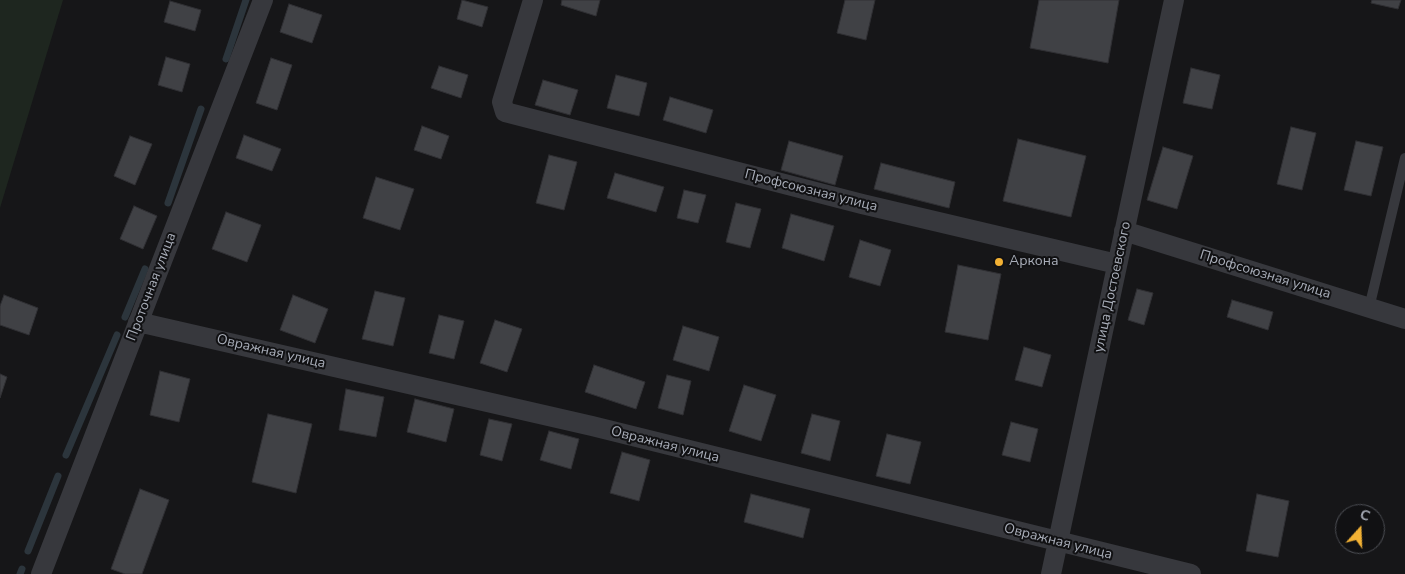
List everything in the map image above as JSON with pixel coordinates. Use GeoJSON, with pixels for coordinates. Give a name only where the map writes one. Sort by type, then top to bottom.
{"type":"FeatureCollection","features":[{"type":"Feature","properties":{"kind":"street","name":"Проточная улица"},"geometry":{"type":"LineString","coordinates":[[41,574],[263,0]]}},
{"type":"Feature","properties":{"kind":"street","name":"Профсоюзная улица"},"geometry":{"type":"LineString","coordinates":[[533,0],[511,66],[502,102],[505,112],[862,204],[1118,264]]}},
{"type":"Feature","properties":{"kind":"street","name":"улица Достоевского"},"geometry":{"type":"LineString","coordinates":[[1051,574],[1174,0]]}},
{"type":"Feature","properties":{"kind":"street","name":"Профсоюзная улица"},"geometry":{"type":"LineString","coordinates":[[1124,231],[1405,319]]}},
{"type":"Feature","properties":{"kind":"street","name":"Овражная улица"},"geometry":{"type":"LineString","coordinates":[[138,322],[592,426],[1058,543],[1191,574]]}},
{"type":"Feature","properties":{"kind":"lane"},"geometry":{"type":"LineString","coordinates":[[1369,308],[1405,158]]}},
{"type":"Feature","properties":{"kind":"shaded area"},"geometry":{"type":"Polygon","coordinates":[[[0,0],[63,0],[0,208],[0,0]]]}},
{"type":"Feature","properties":{"kind":"building"},"geometry":{"type":"Polygon","coordinates":[[[462,0],[488,7],[482,27],[457,19],[462,0]]]}},
{"type":"Feature","properties":{"kind":"building"},"geometry":{"type":"Polygon","coordinates":[[[562,0],[600,0],[596,16],[561,5],[562,0]]]}},
{"type":"Feature","properties":{"kind":"building"},"geometry":{"type":"Polygon","coordinates":[[[845,0],[875,0],[866,40],[837,33],[845,0]]]}},
{"type":"Feature","properties":{"kind":"building"},"geometry":{"type":"Polygon","coordinates":[[[1039,0],[1119,0],[1108,63],[1030,48],[1039,0]]]}},
{"type":"Feature","properties":{"kind":"building"},"geometry":{"type":"Polygon","coordinates":[[[1372,0],[1401,0],[1398,9],[1371,3],[1372,0]]]}},
{"type":"Feature","properties":{"kind":"building"},"geometry":{"type":"Polygon","coordinates":[[[170,1],[201,10],[195,31],[164,22],[170,1]]]}},
{"type":"Feature","properties":{"kind":"building"},"geometry":{"type":"Polygon","coordinates":[[[289,4],[322,15],[312,43],[280,32],[289,4]]]}},
{"type":"Feature","properties":{"kind":"building"},"geometry":{"type":"Polygon","coordinates":[[[166,57],[190,64],[182,92],[158,85],[166,57]]]}},
{"type":"Feature","properties":{"kind":"building"},"geometry":{"type":"Polygon","coordinates":[[[271,58],[292,65],[277,110],[256,103],[271,58]]]}},
{"type":"Feature","properties":{"kind":"building"},"geometry":{"type":"Polygon","coordinates":[[[439,66],[468,75],[461,98],[431,88],[439,66]]]}},
{"type":"Feature","properties":{"kind":"building"},"geometry":{"type":"Polygon","coordinates":[[[1191,68],[1220,75],[1212,109],[1183,103],[1191,68]]]}},
{"type":"Feature","properties":{"kind":"building"},"geometry":{"type":"Polygon","coordinates":[[[616,75],[647,83],[639,116],[607,108],[616,75]]]}},
{"type":"Feature","properties":{"kind":"building"},"geometry":{"type":"Polygon","coordinates":[[[543,80],[578,90],[570,115],[535,105],[543,80]]]}},
{"type":"Feature","properties":{"kind":"building"},"geometry":{"type":"Polygon","coordinates":[[[670,97],[713,110],[706,133],[663,120],[670,97]]]}},
{"type":"Feature","properties":{"kind":"building"},"geometry":{"type":"Polygon","coordinates":[[[422,126],[449,136],[441,159],[414,150],[422,126]]]}},
{"type":"Feature","properties":{"kind":"building"},"geometry":{"type":"Polygon","coordinates":[[[1291,127],[1316,133],[1302,190],[1277,184],[1291,127]]]}},
{"type":"Feature","properties":{"kind":"building"},"geometry":{"type":"Polygon","coordinates":[[[244,135],[281,149],[272,171],[236,158],[244,135]]]}},
{"type":"Feature","properties":{"kind":"building"},"geometry":{"type":"Polygon","coordinates":[[[130,136],[152,144],[135,185],[114,176],[130,136]]]}},
{"type":"Feature","properties":{"kind":"building"},"geometry":{"type":"Polygon","coordinates":[[[1018,139],[1086,156],[1071,217],[1003,201],[1018,139]]]}},
{"type":"Feature","properties":{"kind":"building"},"geometry":{"type":"Polygon","coordinates":[[[789,141],[843,156],[835,185],[781,170],[789,141]]]}},
{"type":"Feature","properties":{"kind":"building"},"geometry":{"type":"Polygon","coordinates":[[[1356,141],[1383,147],[1371,196],[1344,190],[1356,141]]]}},
{"type":"Feature","properties":{"kind":"building"},"geometry":{"type":"Polygon","coordinates":[[[1163,147],[1193,156],[1177,209],[1147,200],[1163,147]]]}},
{"type":"Feature","properties":{"kind":"building"},"geometry":{"type":"Polygon","coordinates":[[[549,155],[577,162],[564,210],[536,203],[549,155]]]}},
{"type":"Feature","properties":{"kind":"building"},"geometry":{"type":"Polygon","coordinates":[[[881,163],[955,182],[949,208],[874,189],[881,163]]]}},
{"type":"Feature","properties":{"kind":"building"},"geometry":{"type":"Polygon","coordinates":[[[615,173],[664,187],[656,212],[607,198],[615,173]]]}},
{"type":"Feature","properties":{"kind":"building"},"geometry":{"type":"Polygon","coordinates":[[[376,177],[414,189],[400,230],[363,218],[376,177]]]}},
{"type":"Feature","properties":{"kind":"building"},"geometry":{"type":"Polygon","coordinates":[[[684,190],[706,195],[698,223],[677,218],[684,190]]]}},
{"type":"Feature","properties":{"kind":"building"},"geometry":{"type":"Polygon","coordinates":[[[736,203],[761,209],[750,248],[726,242],[736,203]]]}},
{"type":"Feature","properties":{"kind":"building"},"geometry":{"type":"Polygon","coordinates":[[[134,206],[157,216],[143,249],[120,239],[134,206]]]}},
{"type":"Feature","properties":{"kind":"building"},"geometry":{"type":"Polygon","coordinates":[[[226,212],[261,225],[247,262],[212,249],[226,212]]]}},
{"type":"Feature","properties":{"kind":"building"},"geometry":{"type":"Polygon","coordinates":[[[791,214],[834,226],[824,261],[782,248],[791,214]]]}},
{"type":"Feature","properties":{"kind":"building"},"geometry":{"type":"Polygon","coordinates":[[[860,240],[891,250],[880,286],[849,277],[860,240]]]}},
{"type":"Feature","properties":{"kind":"building"},"geometry":{"type":"Polygon","coordinates":[[[958,265],[1001,274],[988,340],[945,332],[958,265]]]}},
{"type":"Feature","properties":{"kind":"building"},"geometry":{"type":"Polygon","coordinates":[[[1137,289],[1153,293],[1144,325],[1128,320],[1137,289]]]}},
{"type":"Feature","properties":{"kind":"building"},"geometry":{"type":"Polygon","coordinates":[[[375,291],[405,298],[393,346],[362,339],[375,291]]]}},
{"type":"Feature","properties":{"kind":"building"},"geometry":{"type":"Polygon","coordinates":[[[4,295],[38,308],[29,335],[0,325],[0,306],[4,295]]]}},
{"type":"Feature","properties":{"kind":"building"},"geometry":{"type":"Polygon","coordinates":[[[293,295],[328,309],[315,343],[280,330],[293,295]]]}},
{"type":"Feature","properties":{"kind":"building"},"geometry":{"type":"Polygon","coordinates":[[[1232,300],[1273,312],[1268,330],[1227,317],[1232,300]]]}},
{"type":"Feature","properties":{"kind":"building"},"geometry":{"type":"Polygon","coordinates":[[[439,315],[464,321],[454,359],[429,353],[439,315]]]}},
{"type":"Feature","properties":{"kind":"building"},"geometry":{"type":"Polygon","coordinates":[[[495,320],[522,329],[507,372],[480,363],[495,320]]]}},
{"type":"Feature","properties":{"kind":"building"},"geometry":{"type":"Polygon","coordinates":[[[683,326],[719,337],[709,371],[673,360],[683,326]]]}},
{"type":"Feature","properties":{"kind":"building"},"geometry":{"type":"Polygon","coordinates":[[[1024,347],[1051,355],[1042,387],[1015,380],[1024,347]]]}},
{"type":"Feature","properties":{"kind":"building"},"geometry":{"type":"Polygon","coordinates":[[[594,365],[645,382],[636,409],[585,392],[594,365]]]}},
{"type":"Feature","properties":{"kind":"building"},"geometry":{"type":"Polygon","coordinates":[[[160,371],[190,379],[179,422],[150,415],[160,371]]]}},
{"type":"Feature","properties":{"kind":"building"},"geometry":{"type":"Polygon","coordinates":[[[0,374],[7,377],[0,398],[0,374]]]}},
{"type":"Feature","properties":{"kind":"building"},"geometry":{"type":"Polygon","coordinates":[[[667,375],[691,381],[683,415],[658,408],[667,375]]]}},
{"type":"Feature","properties":{"kind":"building"},"geometry":{"type":"Polygon","coordinates":[[[744,385],[776,395],[761,441],[729,431],[744,385]]]}},
{"type":"Feature","properties":{"kind":"building"},"geometry":{"type":"Polygon","coordinates":[[[346,389],[384,397],[376,437],[339,430],[346,389]]]}},
{"type":"Feature","properties":{"kind":"building"},"geometry":{"type":"Polygon","coordinates":[[[415,399],[454,409],[446,442],[407,432],[415,399]]]}},
{"type":"Feature","properties":{"kind":"building"},"geometry":{"type":"Polygon","coordinates":[[[268,414],[312,424],[296,493],[252,482],[268,414]]]}},
{"type":"Feature","properties":{"kind":"building"},"geometry":{"type":"Polygon","coordinates":[[[812,414],[840,421],[830,461],[801,453],[812,414]]]}},
{"type":"Feature","properties":{"kind":"building"},"geometry":{"type":"Polygon","coordinates":[[[489,419],[512,424],[502,461],[480,455],[489,419]]]}},
{"type":"Feature","properties":{"kind":"building"},"geometry":{"type":"Polygon","coordinates":[[[1011,422],[1038,429],[1030,462],[1002,455],[1011,422]]]}},
{"type":"Feature","properties":{"kind":"building"},"geometry":{"type":"Polygon","coordinates":[[[549,431],[579,439],[571,469],[540,460],[549,431]]]}},
{"type":"Feature","properties":{"kind":"building"},"geometry":{"type":"Polygon","coordinates":[[[887,434],[921,442],[910,484],[876,476],[887,434]]]}},
{"type":"Feature","properties":{"kind":"building"},"geometry":{"type":"Polygon","coordinates":[[[622,452],[650,460],[639,501],[610,493],[622,452]]]}},
{"type":"Feature","properties":{"kind":"building"},"geometry":{"type":"Polygon","coordinates":[[[140,489],[169,500],[142,574],[125,574],[111,569],[140,489]]]}},
{"type":"Feature","properties":{"kind":"building"},"geometry":{"type":"Polygon","coordinates":[[[751,494],[810,509],[803,538],[744,522],[751,494]]]}},
{"type":"Feature","properties":{"kind":"building"},"geometry":{"type":"Polygon","coordinates":[[[1257,494],[1289,501],[1278,557],[1246,551],[1257,494]]]}},
{"type":"Feature","properties":{"kind":"waterway"},"geometry":{"type":"LineString","coordinates":[[226,59],[246,0]]}},
{"type":"Feature","properties":{"kind":"waterway"},"geometry":{"type":"LineString","coordinates":[[168,203],[201,109]]}},
{"type":"Feature","properties":{"kind":"waterway"},"geometry":{"type":"LineString","coordinates":[[125,317],[145,269]]}},
{"type":"Feature","properties":{"kind":"waterway"},"geometry":{"type":"LineString","coordinates":[[66,455],[117,335]]}},
{"type":"Feature","properties":{"kind":"waterway"},"geometry":{"type":"LineString","coordinates":[[28,551],[58,476]]}},
{"type":"Feature","properties":{"kind":"waterway"},"geometry":{"type":"LineString","coordinates":[[20,574],[22,569]]}},
{"type":"Feature","properties":{"kind":"place","name":"Аркона"},"geometry":{"type":"Point","coordinates":[999,262]}}]}
